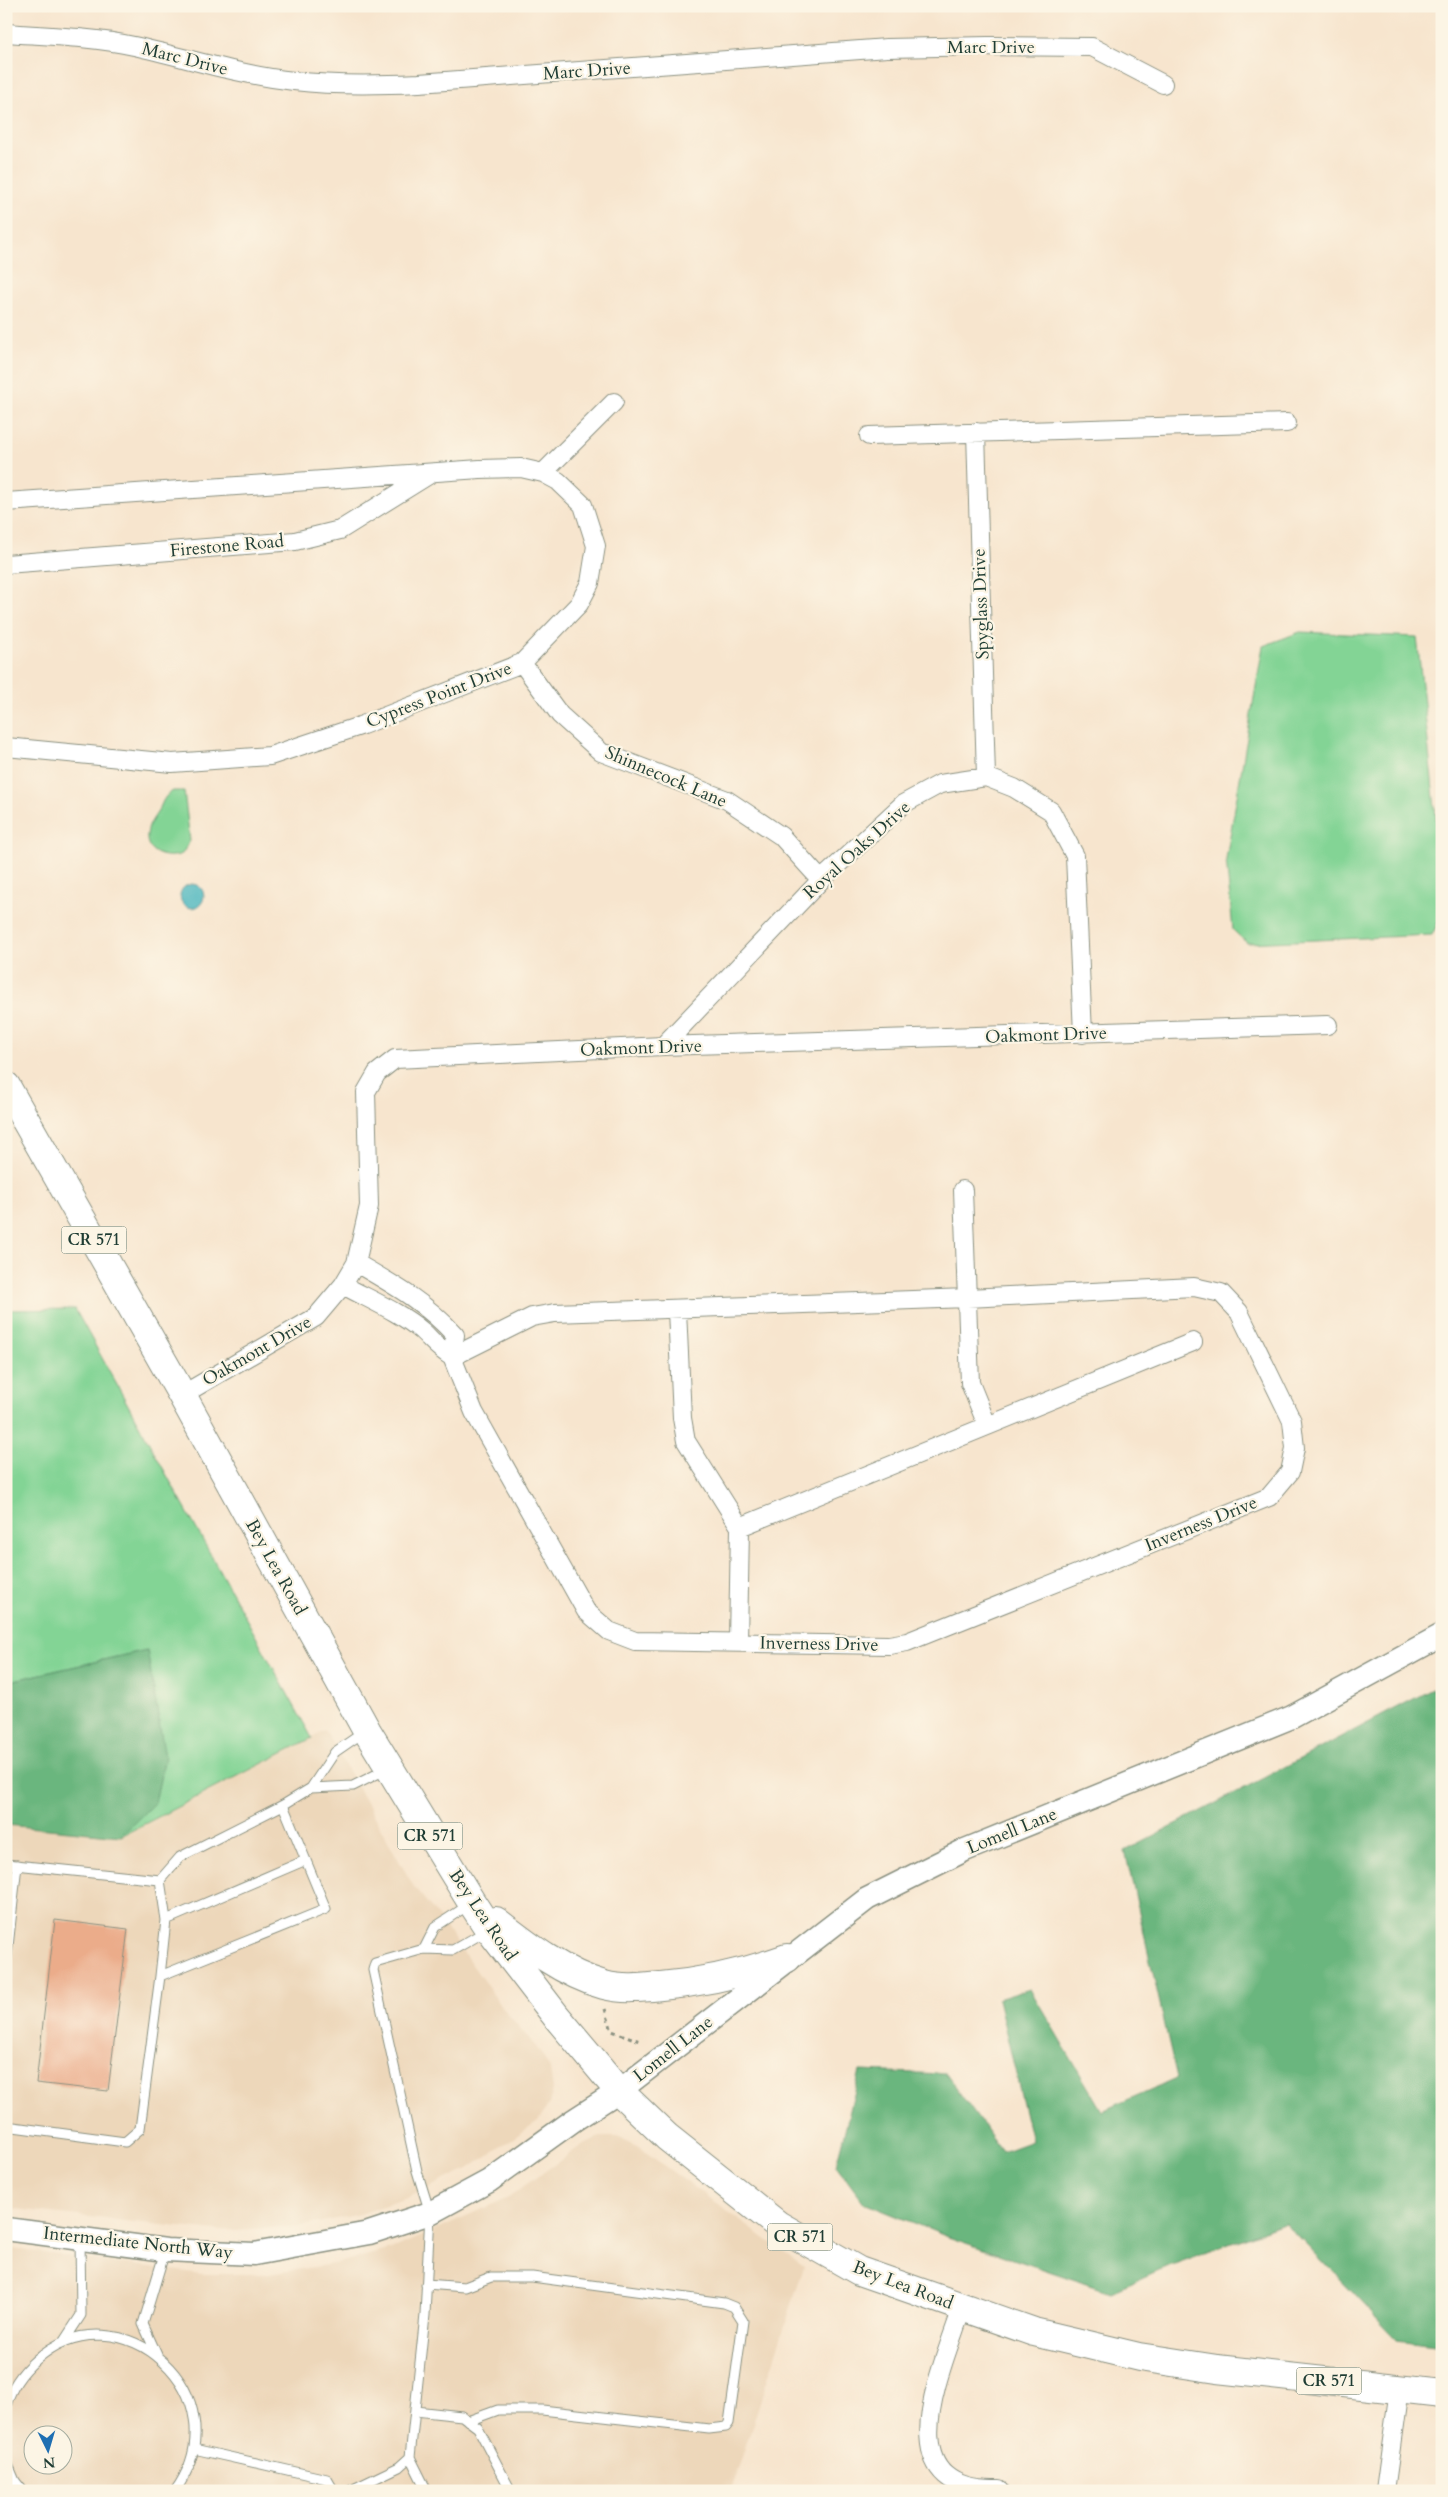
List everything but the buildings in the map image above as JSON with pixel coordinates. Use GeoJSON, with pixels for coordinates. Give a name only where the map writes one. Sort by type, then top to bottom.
{"type":"FeatureCollection","features":[{"type":"Feature","properties":{"kind":"main road","name":"Bey Lea Road"},"geometry":{"type":"LineString","coordinates":[[6,1086],[182,1394],[389,1768],[489,1929],[556,2016],[619,2091],[668,2136],[778,2225],[859,2271],[1034,2332],[1139,2357],[1217,2369],[1399,2389]]}},
{"type":"Feature","properties":{"kind":"main road"},"geometry":{"type":"LineString","coordinates":[[472,1902],[526,1945],[578,1976],[605,1986],[632,1988],[700,1982],[748,1972],[787,1958]]}},
{"type":"Feature","properties":{"kind":"main road","name":"CR 571"},"geometry":{"type":"LineString","coordinates":[[1399,2389],[1442,2394]]}},
{"type":"Feature","properties":{"kind":"street","name":"Marc Drive"},"geometry":{"type":"LineString","coordinates":[[6,33],[79,38],[134,46],[227,71],[293,81],[357,86],[877,49],[988,46],[1092,47],[1163,84]]}},
{"type":"Feature","properties":{"kind":"street"},"geometry":{"type":"LineString","coordinates":[[543,473],[614,402]]}},
{"type":"Feature","properties":{"kind":"street"},"geometry":{"type":"LineString","coordinates":[[869,436],[1287,423]]}},
{"type":"Feature","properties":{"kind":"street","name":"Spyglass Drive"},"geometry":{"type":"LineString","coordinates":[[976,432],[986,777]]}},
{"type":"Feature","properties":{"kind":"street","name":"Cypress Point Drive"},"geometry":{"type":"LineString","coordinates":[[6,502],[521,468],[543,473],[569,490],[583,505],[596,546],[590,582],[579,604],[522,662],[360,726],[270,756],[172,764],[6,747]]}},
{"type":"Feature","properties":{"kind":"street","name":"Firestone Road"},"geometry":{"type":"LineString","coordinates":[[6,564],[295,541],[340,530],[432,473]]}},
{"type":"Feature","properties":{"kind":"street","name":"Shinnecock Lane"},"geometry":{"type":"LineString","coordinates":[[522,662],[560,715],[601,752],[726,800],[781,836],[821,880]]}},
{"type":"Feature","properties":{"kind":"street"},"geometry":{"type":"LineString","coordinates":[[986,777],[1014,788],[1051,811],[1075,856],[1083,1034]]}},
{"type":"Feature","properties":{"kind":"street","name":"Royal Oaks Drive"},"geometry":{"type":"LineString","coordinates":[[663,1046],[821,880],[902,804],[940,784],[986,777]]}},
{"type":"Feature","properties":{"kind":"street","name":"Oakmont Drive"},"geometry":{"type":"LineString","coordinates":[[182,1394],[316,1317],[343,1285],[356,1263],[369,1206],[366,1092],[377,1073],[395,1059],[663,1046],[1328,1025]]}},
{"type":"Feature","properties":{"kind":"street"},"geometry":{"type":"LineString","coordinates":[[963,1190],[970,1383],[987,1425]]}},
{"type":"Feature","properties":{"kind":"street","name":"Inverness Drive"},"geometry":{"type":"LineString","coordinates":[[356,1263],[416,1298],[438,1316],[455,1335],[452,1357],[474,1412],[586,1611],[609,1631],[635,1641],[888,1645],[907,1642],[1269,1497],[1290,1472],[1295,1448],[1292,1421],[1239,1312],[1220,1293],[1194,1287],[677,1310],[555,1313],[532,1317],[452,1357]]}},
{"type":"Feature","properties":{"kind":"street"},"geometry":{"type":"LineString","coordinates":[[343,1285],[410,1323],[422,1331],[436,1347],[452,1357]]}},
{"type":"Feature","properties":{"kind":"street"},"geometry":{"type":"LineString","coordinates":[[677,1310],[682,1418],[686,1441],[740,1527],[738,1642]]}},
{"type":"Feature","properties":{"kind":"street"},"geometry":{"type":"LineString","coordinates":[[740,1527],[1193,1342]]}},
{"type":"Feature","properties":{"kind":"street","name":"Lomell Lane"},"geometry":{"type":"LineString","coordinates":[[619,2091],[676,2049],[787,1958],[867,1898],[965,1850],[1292,1717],[1442,1635]]}},
{"type":"Feature","properties":{"kind":"street","name":"Intermediate North Way"},"geometry":{"type":"LineString","coordinates":[[6,2228],[166,2250],[254,2254],[369,2233],[430,2214],[489,2181],[574,2120],[619,2091]]}},
{"type":"Feature","properties":{"kind":"street"},"geometry":{"type":"LineString","coordinates":[[962,2308],[932,2402],[927,2436],[935,2465],[949,2479],[977,2490],[999,2489]]}},
{"type":"Feature","properties":{"kind":"street"},"geometry":{"type":"LineString","coordinates":[[1385,2491],[1399,2389]]}},
{"type":"Feature","properties":{"kind":"lane"},"geometry":{"type":"LineString","coordinates":[[6,2126],[125,2142],[140,2129],[166,1920],[160,1880],[180,1857],[311,1788],[335,1752],[367,1731]]}},
{"type":"Feature","properties":{"kind":"lane"},"geometry":{"type":"LineString","coordinates":[[311,1788],[353,1786],[389,1768]]}},
{"type":"Feature","properties":{"kind":"lane"},"geometry":{"type":"LineString","coordinates":[[160,1976],[326,1909],[283,1804]]}},
{"type":"Feature","properties":{"kind":"lane"},"geometry":{"type":"LineString","coordinates":[[166,1920],[306,1860]]}},
{"type":"Feature","properties":{"kind":"lane"},"geometry":{"type":"LineString","coordinates":[[6,1864],[160,1880]]}},
{"type":"Feature","properties":{"kind":"lane"},"geometry":{"type":"LineString","coordinates":[[6,1965],[17,1865]]}},
{"type":"Feature","properties":{"kind":"lane"},"geometry":{"type":"LineString","coordinates":[[424,1949],[435,1927],[472,1902]]}},
{"type":"Feature","properties":{"kind":"lane"},"geometry":{"type":"LineString","coordinates":[[427,2491],[410,2457],[426,2284],[430,2214],[417,2171],[373,1970],[375,1963],[382,1960],[424,1949],[453,1950],[489,1929]]}},
{"type":"Feature","properties":{"kind":"lane"},"geometry":{"type":"LineString","coordinates":[[64,2341],[81,2315],[80,2238]]}},
{"type":"Feature","properties":{"kind":"lane"},"geometry":{"type":"LineString","coordinates":[[157,2355],[143,2324],[166,2250]]}},
{"type":"Feature","properties":{"kind":"lane"},"geometry":{"type":"LineString","coordinates":[[426,2284],[466,2287],[492,2277],[532,2277],[724,2303],[734,2307],[743,2321],[729,2423],[726,2427],[709,2429],[542,2410],[498,2410],[468,2421]]}},
{"type":"Feature","properties":{"kind":"lane"},"geometry":{"type":"LineString","coordinates":[[6,2406],[9,2396],[24,2371],[46,2352],[64,2341],[102,2336],[131,2341],[157,2355],[176,2374],[189,2397],[195,2422],[194,2449],[185,2477],[174,2491]]}},
{"type":"Feature","properties":{"kind":"lane"},"geometry":{"type":"LineString","coordinates":[[415,2411],[462,2416],[478,2428],[511,2491]]}},
{"type":"Feature","properties":{"kind":"lane"},"geometry":{"type":"LineString","coordinates":[[194,2449],[327,2479],[334,2491]]}},
{"type":"Feature","properties":{"kind":"lane"},"geometry":{"type":"LineString","coordinates":[[349,2491],[399,2467],[410,2457]]}},
{"type":"Feature","properties":{"kind":"lane"},"geometry":{"type":"LineString","coordinates":[[6,2460],[15,2482],[23,2491]]}},
{"type":"Feature","properties":{"kind":"path"},"geometry":{"type":"LineString","coordinates":[[604,2005],[612,2031],[643,2042]]}},
{"type":"Feature","properties":{"kind":"shaded area"},"geometry":{"type":"Polygon","coordinates":[[[325,1730],[414,1887],[434,1911],[502,2007],[542,2054],[550,2069],[553,2089],[549,2104],[538,2121],[468,2169],[407,2198],[360,2214],[303,2226],[217,2231],[6,2208],[6,1825],[121,1836],[325,1730]]]}},
{"type":"Feature","properties":{"kind":"shaded area"},"geometry":{"type":"Polygon","coordinates":[[[600,2137],[617,2137],[637,2146],[804,2267],[731,2491],[6,2491],[6,2248],[202,2274],[269,2274],[334,2264],[392,2249],[507,2198],[585,2143],[600,2137]]]}},
{"type":"Feature","properties":{"kind":"green space"},"geometry":{"type":"Polygon","coordinates":[[[1300,632],[1417,637],[1442,875],[1442,914],[1432,935],[1247,943],[1233,930],[1226,859],[1263,646],[1300,632]]]}},
{"type":"Feature","properties":{"kind":"green space"},"geometry":{"type":"Polygon","coordinates":[[[173,791],[184,791],[190,841],[182,854],[164,856],[153,851],[147,842],[147,835],[150,823],[165,798],[173,791]]]}},
{"type":"Feature","properties":{"kind":"green space"},"geometry":{"type":"Polygon","coordinates":[[[75,1309],[312,1738],[121,1836],[155,1802],[147,1650],[6,1682],[6,1310],[75,1309]]]}},
{"type":"Feature","properties":{"kind":"green space"},"geometry":{"type":"Polygon","coordinates":[[[147,1650],[165,1757],[155,1802],[121,1836],[6,1825],[6,1682],[147,1650]]]}},
{"type":"Feature","properties":{"kind":"green space"},"geometry":{"type":"Polygon","coordinates":[[[1442,1684],[1442,2346],[1398,2340],[1286,2223],[1169,2266],[1111,2292],[948,2237],[864,2203],[836,2165],[860,2071],[946,2074],[1002,2152],[1032,2141],[998,1999],[1030,1989],[1102,2111],[1177,2078],[1125,1851],[1442,1684]]]}},
{"type":"Feature","properties":{"kind":"water"},"geometry":{"type":"Polygon","coordinates":[[[192,884],[201,887],[204,896],[201,905],[192,908],[183,905],[180,896],[183,887],[192,884]]]}}]}
